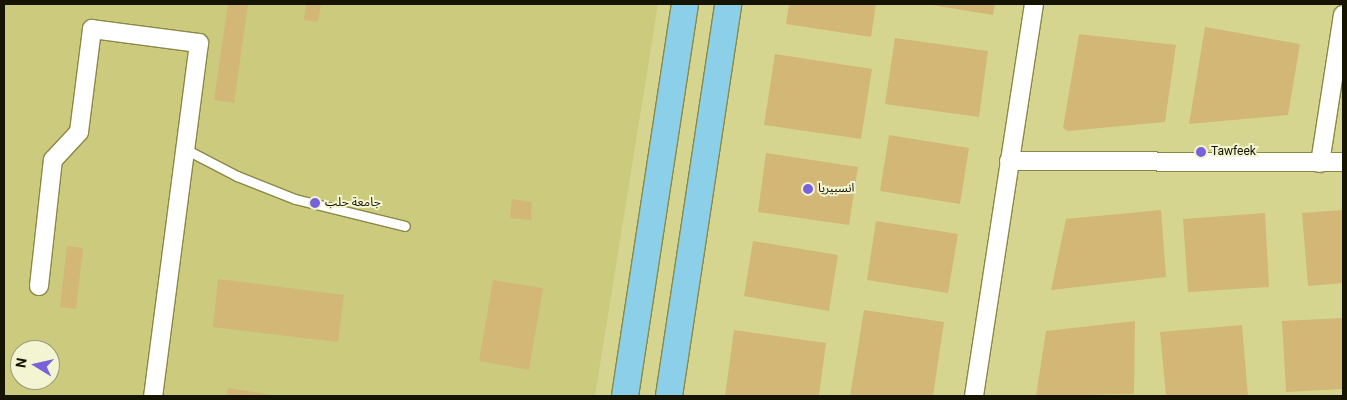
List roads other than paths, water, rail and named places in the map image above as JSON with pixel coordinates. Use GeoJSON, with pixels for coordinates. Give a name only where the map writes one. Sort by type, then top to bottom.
{"type":"FeatureCollection","features":[{"type":"Feature","properties":{"kind":"main road"},"geometry":{"type":"LineString","coordinates":[[625,396],[685,4]]}},
{"type":"Feature","properties":{"kind":"main road"},"geometry":{"type":"LineString","coordinates":[[668,396],[728,4]]}},
{"type":"Feature","properties":{"kind":"street"},"geometry":{"type":"LineString","coordinates":[[974,396],[1034,4]]}},
{"type":"Feature","properties":{"kind":"street"},"geometry":{"type":"LineString","coordinates":[[1320,163],[1343,15]]}},
{"type":"Feature","properties":{"kind":"street"},"geometry":{"type":"LineString","coordinates":[[39,286],[53,160],[79,132],[92,29],[199,43],[153,396]]}},
{"type":"Feature","properties":{"kind":"street"},"geometry":{"type":"LineString","coordinates":[[1009,161],[1343,162]]}},
{"type":"Feature","properties":{"kind":"lane"},"geometry":{"type":"LineString","coordinates":[[185,149],[237,176],[295,199],[405,226]]}},
{"type":"Feature","properties":{"kind":"place","name":"Tawfeek"},"geometry":{"type":"Point","coordinates":[1201,152]}},
{"type":"Feature","properties":{"kind":"place","name":"انسبيريا"},"geometry":{"type":"Point","coordinates":[808,189]}},
{"type":"Feature","properties":{"kind":"place","name":"جامعة حلب"},"geometry":{"type":"Point","coordinates":[315,203]}}]}
